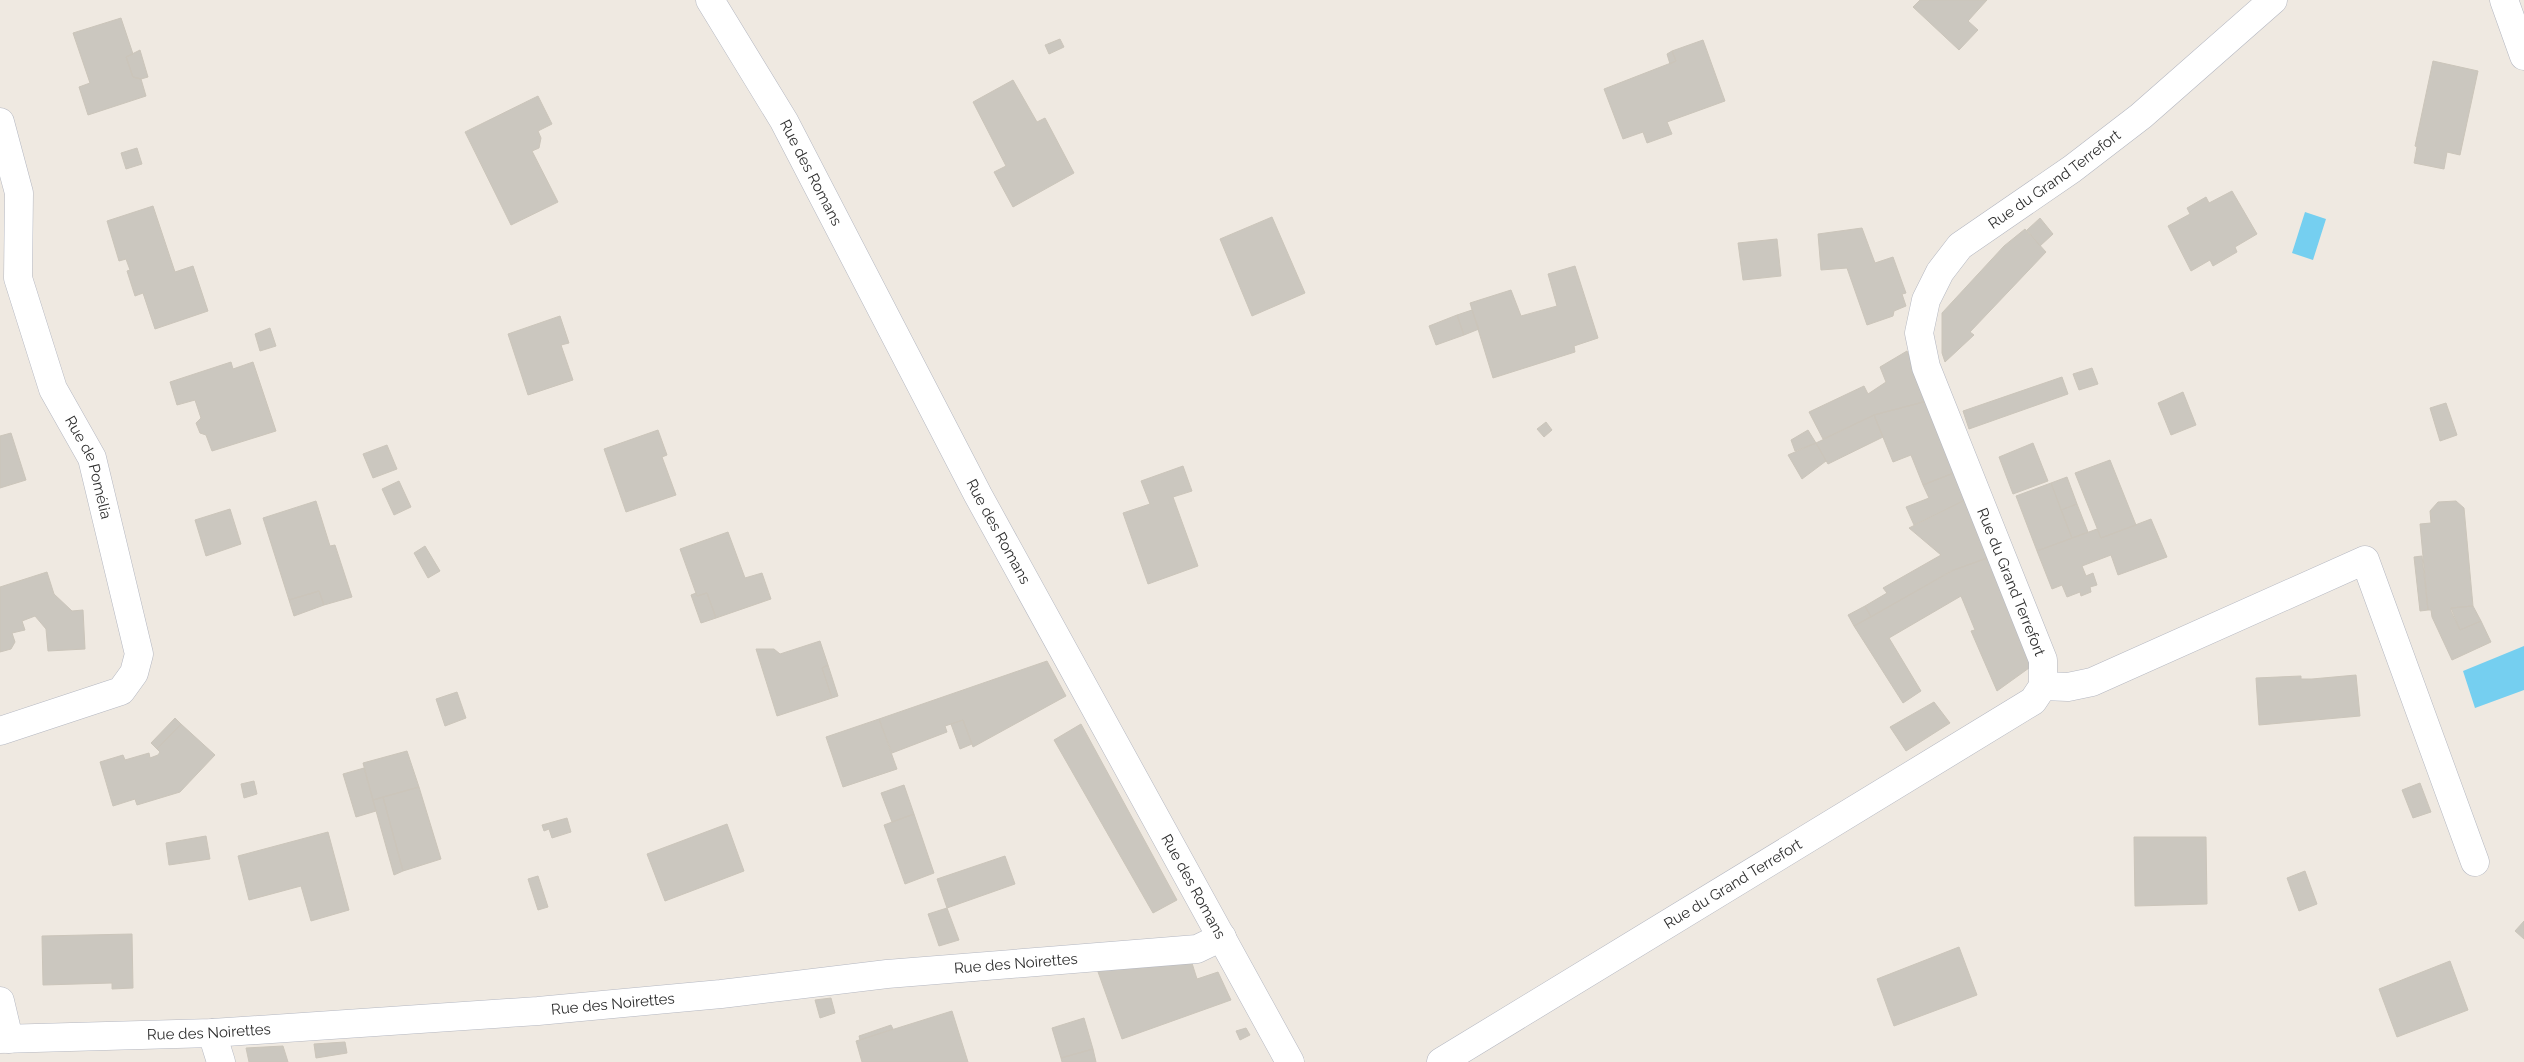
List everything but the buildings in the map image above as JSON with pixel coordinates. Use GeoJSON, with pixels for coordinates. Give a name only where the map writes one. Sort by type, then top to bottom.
{"type":"FeatureCollection","features":[{"type":"Feature","properties":{"kind":"street","name":"Rue des Romans"},"geometry":{"type":"LineString","coordinates":[[710,0],[784,121],[978,495],[1290,1062]]}},
{"type":"Feature","properties":{"kind":"street","name":"Rue du Grand Terrefort"},"geometry":{"type":"LineString","coordinates":[[1441,1062],[2033,701],[2044,686],[2043,660],[1926,367],[1919,333],[1926,300],[1940,272],[1960,246],[2072,169],[2141,116],[2273,0]]}},
{"type":"Feature","properties":{"kind":"street"},"geometry":{"type":"LineString","coordinates":[[2504,0],[2524,56]]}},
{"type":"Feature","properties":{"kind":"street","name":"Rue de Pomélia"},"geometry":{"type":"LineString","coordinates":[[0,122],[19,193],[18,278],[53,389],[92,458],[139,654],[134,673],[120,692],[0,731]]}},
{"type":"Feature","properties":{"kind":"street"},"geometry":{"type":"LineString","coordinates":[[2044,686],[2068,687],[2092,682],[2365,560],[2475,862]]}},
{"type":"Feature","properties":{"kind":"street","name":"Rue des Noirettes"},"geometry":{"type":"LineString","coordinates":[[5,1039],[212,1033],[538,1011],[702,996],[887,974],[1197,949],[1222,937]]}},
{"type":"Feature","properties":{"kind":"street"},"geometry":{"type":"LineString","coordinates":[[0,1001],[5,1039]]}},
{"type":"Feature","properties":{"kind":"street"},"geometry":{"type":"LineString","coordinates":[[212,1033],[221,1062]]}},
{"type":"Feature","properties":{"kind":"water"},"geometry":{"type":"Polygon","coordinates":[[[2305,212],[2326,219],[2313,260],[2292,253],[2305,212]]]}},
{"type":"Feature","properties":{"kind":"water"},"geometry":{"type":"Polygon","coordinates":[[[2524,646],[2524,690],[2475,708],[2463,671],[2524,646]]]}}]}
